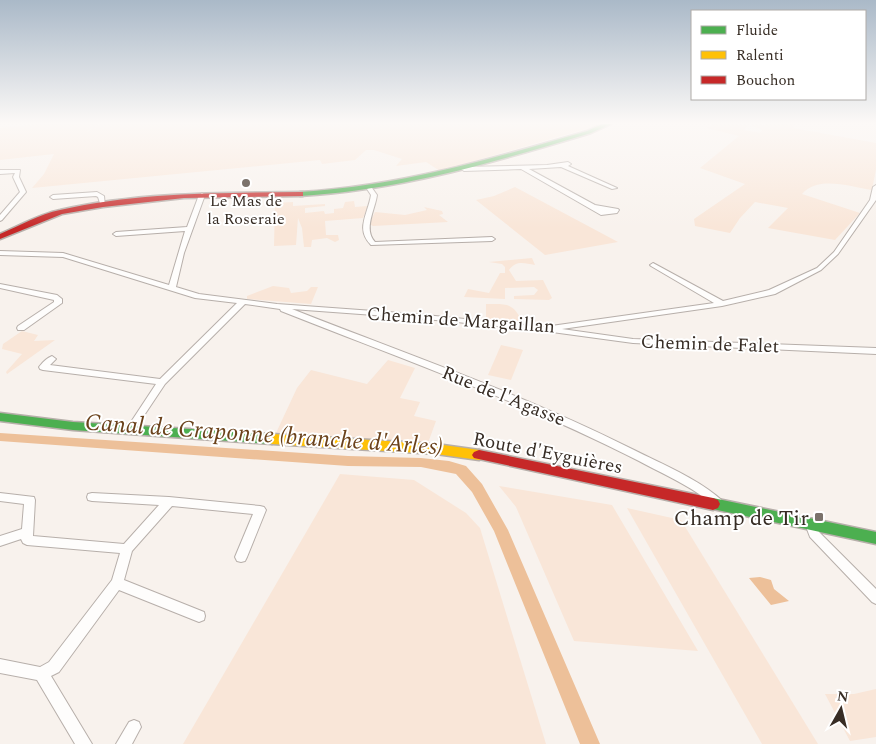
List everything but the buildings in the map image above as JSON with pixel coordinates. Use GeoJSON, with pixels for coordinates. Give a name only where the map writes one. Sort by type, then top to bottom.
{"type":"FeatureCollection","features":[{"type":"Feature","properties":{"kind":"street"},"geometry":{"type":"LineString","coordinates":[[0,237],[60,212],[103,205],[202,195],[335,193],[370,189],[464,169],[495,159]]}},
{"type":"Feature","properties":{"kind":"street"},"geometry":{"type":"LineString","coordinates":[[464,169],[565,165],[614,188]]}},
{"type":"Feature","properties":{"kind":"street"},"geometry":{"type":"LineString","coordinates":[[523,168],[593,207]]}},
{"type":"Feature","properties":{"kind":"street"},"geometry":{"type":"LineString","coordinates":[[0,172],[19,172],[16,177],[23,192],[0,220]]}},
{"type":"Feature","properties":{"kind":"street","name":"Chemin de Margaillan"},"geometry":{"type":"LineString","coordinates":[[0,253],[63,255],[198,296],[277,306],[415,316],[544,329],[722,304],[772,292],[819,269],[836,253],[874,200],[876,188]]}},
{"type":"Feature","properties":{"kind":"street"},"geometry":{"type":"LineString","coordinates":[[370,189],[374,195],[374,200],[366,222],[366,228],[369,241],[373,244],[492,239]]}},
{"type":"Feature","properties":{"kind":"street"},"geometry":{"type":"LineString","coordinates":[[53,197],[96,194],[101,196],[103,205]]}},
{"type":"Feature","properties":{"kind":"street"},"geometry":{"type":"LineString","coordinates":[[172,288],[188,229],[202,195]]}},
{"type":"Feature","properties":{"kind":"street"},"geometry":{"type":"LineString","coordinates":[[0,211],[9,211]]}},
{"type":"Feature","properties":{"kind":"street"},"geometry":{"type":"LineString","coordinates":[[116,234],[188,229]]}},
{"type":"Feature","properties":{"kind":"street"},"geometry":{"type":"LineString","coordinates":[[653,265],[722,304]]}},
{"type":"Feature","properties":{"kind":"street"},"geometry":{"type":"LineString","coordinates":[[0,286],[54,297],[58,300],[58,303],[21,328]]}},
{"type":"Feature","properties":{"kind":"street"},"geometry":{"type":"LineString","coordinates":[[130,430],[162,382],[243,302]]}},
{"type":"Feature","properties":{"kind":"street","name":"Rue de l'Agasse"},"geometry":{"type":"LineString","coordinates":[[277,306],[371,344],[465,378],[598,434],[694,486],[720,505]]}},
{"type":"Feature","properties":{"kind":"street"},"geometry":{"type":"LineString","coordinates":[[584,324],[607,338]]}},
{"type":"Feature","properties":{"kind":"street","name":"Chemin de Falet"},"geometry":{"type":"LineString","coordinates":[[544,329],[577,335],[679,343],[760,344],[876,351]]}},
{"type":"Feature","properties":{"kind":"street"},"geometry":{"type":"LineString","coordinates":[[52,359],[42,367],[162,382]]}},
{"type":"Feature","properties":{"kind":"street","name":"Route d'Eyguières"},"geometry":{"type":"LineString","coordinates":[[0,417],[73,426],[436,449],[479,455],[876,538]]}},
{"type":"Feature","properties":{"kind":"street"},"geometry":{"type":"LineString","coordinates":[[0,497],[30,500],[27,540],[127,549]]}},
{"type":"Feature","properties":{"kind":"street"},"geometry":{"type":"LineString","coordinates":[[92,497],[170,501],[260,510],[241,557]]}},
{"type":"Feature","properties":{"kind":"street"},"geometry":{"type":"LineString","coordinates":[[0,666],[41,674],[54,667],[117,583],[127,549],[170,501]]}},
{"type":"Feature","properties":{"kind":"street"},"geometry":{"type":"LineString","coordinates":[[811,524],[814,534],[876,598]]}},
{"type":"Feature","properties":{"kind":"street"},"geometry":{"type":"LineString","coordinates":[[0,540],[28,532]]}},
{"type":"Feature","properties":{"kind":"street"},"geometry":{"type":"LineString","coordinates":[[117,583],[199,616]]}},
{"type":"Feature","properties":{"kind":"street"},"geometry":{"type":"LineString","coordinates":[[41,674],[84,744]]}},
{"type":"Feature","properties":{"kind":"street"},"geometry":{"type":"LineString","coordinates":[[124,744],[134,726]]}},
{"type":"Feature","properties":{"kind":"shaded area"},"geometry":{"type":"Polygon","coordinates":[[[52,159],[356,159],[322,164],[320,160],[32,188],[44,174],[52,159]]]}},
{"type":"Feature","properties":{"kind":"shaded area"},"geometry":{"type":"Polygon","coordinates":[[[402,159],[483,159],[440,171],[426,162],[396,166],[402,159]]]}},
{"type":"Feature","properties":{"kind":"shaded area"},"geometry":{"type":"Polygon","coordinates":[[[711,159],[876,159],[872,190],[826,184],[809,188],[802,194],[860,213],[835,240],[768,228],[788,208],[755,202],[740,218],[730,233],[695,226],[694,219],[745,184],[700,168],[711,159]]]}},
{"type":"Feature","properties":{"kind":"shaded area"},"geometry":{"type":"Polygon","coordinates":[[[515,187],[618,242],[545,255],[476,200],[494,196],[515,187]]]}},
{"type":"Feature","properties":{"kind":"shaded area"},"geometry":{"type":"Polygon","coordinates":[[[354,201],[355,207],[368,206],[363,218],[325,221],[326,235],[338,235],[339,240],[335,242],[327,238],[312,240],[311,247],[304,247],[302,228],[298,218],[296,245],[274,246],[275,203],[293,202],[293,206],[325,204],[325,206],[305,208],[305,213],[324,211],[325,214],[334,213],[334,209],[343,208],[345,202],[354,201]]]}},
{"type":"Feature","properties":{"kind":"shaded area"},"geometry":{"type":"Polygon","coordinates":[[[424,207],[442,211],[443,214],[439,215],[448,222],[373,226],[369,224],[375,212],[405,215],[427,210],[424,207]]]}},
{"type":"Feature","properties":{"kind":"shaded area"},"geometry":{"type":"Polygon","coordinates":[[[532,258],[535,265],[517,263],[509,270],[516,281],[543,280],[552,298],[549,300],[514,299],[514,296],[534,295],[538,290],[534,287],[505,288],[505,299],[464,297],[468,289],[489,293],[500,273],[505,273],[505,267],[502,264],[489,262],[532,258]]]}},
{"type":"Feature","properties":{"kind":"shaded area"},"geometry":{"type":"Polygon","coordinates":[[[273,286],[289,288],[291,293],[307,291],[311,287],[318,287],[311,304],[247,299],[247,296],[273,286]]]}},
{"type":"Feature","properties":{"kind":"shaded area"},"geometry":{"type":"Polygon","coordinates":[[[486,304],[499,304],[513,308],[523,324],[486,319],[486,304]]]}},
{"type":"Feature","properties":{"kind":"shaded area"},"geometry":{"type":"Polygon","coordinates":[[[22,331],[38,335],[34,341],[55,340],[7,374],[6,372],[22,354],[2,349],[3,344],[22,331]]]}},
{"type":"Feature","properties":{"kind":"shaded area"},"geometry":{"type":"Polygon","coordinates":[[[501,345],[523,350],[511,380],[488,375],[501,345]]]}},
{"type":"Feature","properties":{"kind":"shaded area"},"geometry":{"type":"Polygon","coordinates":[[[388,360],[415,368],[400,398],[420,402],[414,416],[436,421],[428,443],[276,433],[297,388],[311,370],[367,384],[388,360]]]}},
{"type":"Feature","properties":{"kind":"shaded area"},"geometry":{"type":"Polygon","coordinates":[[[340,474],[414,480],[466,513],[480,528],[546,744],[183,744],[340,474]]]}},
{"type":"Feature","properties":{"kind":"shaded area"},"geometry":{"type":"Polygon","coordinates":[[[499,486],[612,505],[698,651],[574,641],[516,507],[499,486]]]}},
{"type":"Feature","properties":{"kind":"shaded area"},"geometry":{"type":"Polygon","coordinates":[[[627,508],[681,520],[818,744],[762,744],[627,508]]]}},
{"type":"Feature","properties":{"kind":"shaded area"},"geometry":{"type":"Polygon","coordinates":[[[760,577],[771,580],[774,589],[789,601],[771,605],[749,578],[760,577]]]}},
{"type":"Feature","properties":{"kind":"shaded area"},"geometry":{"type":"Polygon","coordinates":[[[876,689],[876,737],[850,741],[825,694],[854,694],[876,689]]]}},
{"type":"Feature","properties":{"kind":"waterway","name":"Canal de Craponne (branche d'Arles)"},"geometry":{"type":"LineString","coordinates":[[0,437],[348,461],[421,462],[449,466],[461,470],[477,488],[501,530],[590,744]]}},
{"type":"Feature","properties":{"kind":"traffic: fast"},"geometry":{"type":"LineString","coordinates":[[300,194],[337,192],[410,181],[497,159]]}},
{"type":"Feature","properties":{"kind":"traffic: fast"},"geometry":{"type":"LineString","coordinates":[[0,417],[73,426],[272,439]]}},
{"type":"Feature","properties":{"kind":"traffic: fast"},"geometry":{"type":"LineString","coordinates":[[713,504],[876,538]]}},
{"type":"Feature","properties":{"kind":"traffic: slow"},"geometry":{"type":"LineString","coordinates":[[272,439],[436,449],[479,455]]}},
{"type":"Feature","properties":{"kind":"traffic: jam"},"geometry":{"type":"LineString","coordinates":[[0,237],[60,212],[103,205],[184,196],[300,194]]}},
{"type":"Feature","properties":{"kind":"traffic: jam"},"geometry":{"type":"LineString","coordinates":[[479,455],[713,504]]}},
{"type":"Feature","properties":{"kind":"place","name":"Le Mas de la Roseraie"},"geometry":{"type":"Point","coordinates":[246,183]}},
{"type":"Feature","properties":{"kind":"place","name":"Champ de Tir"},"geometry":{"type":"Point","coordinates":[819,517]}}]}
